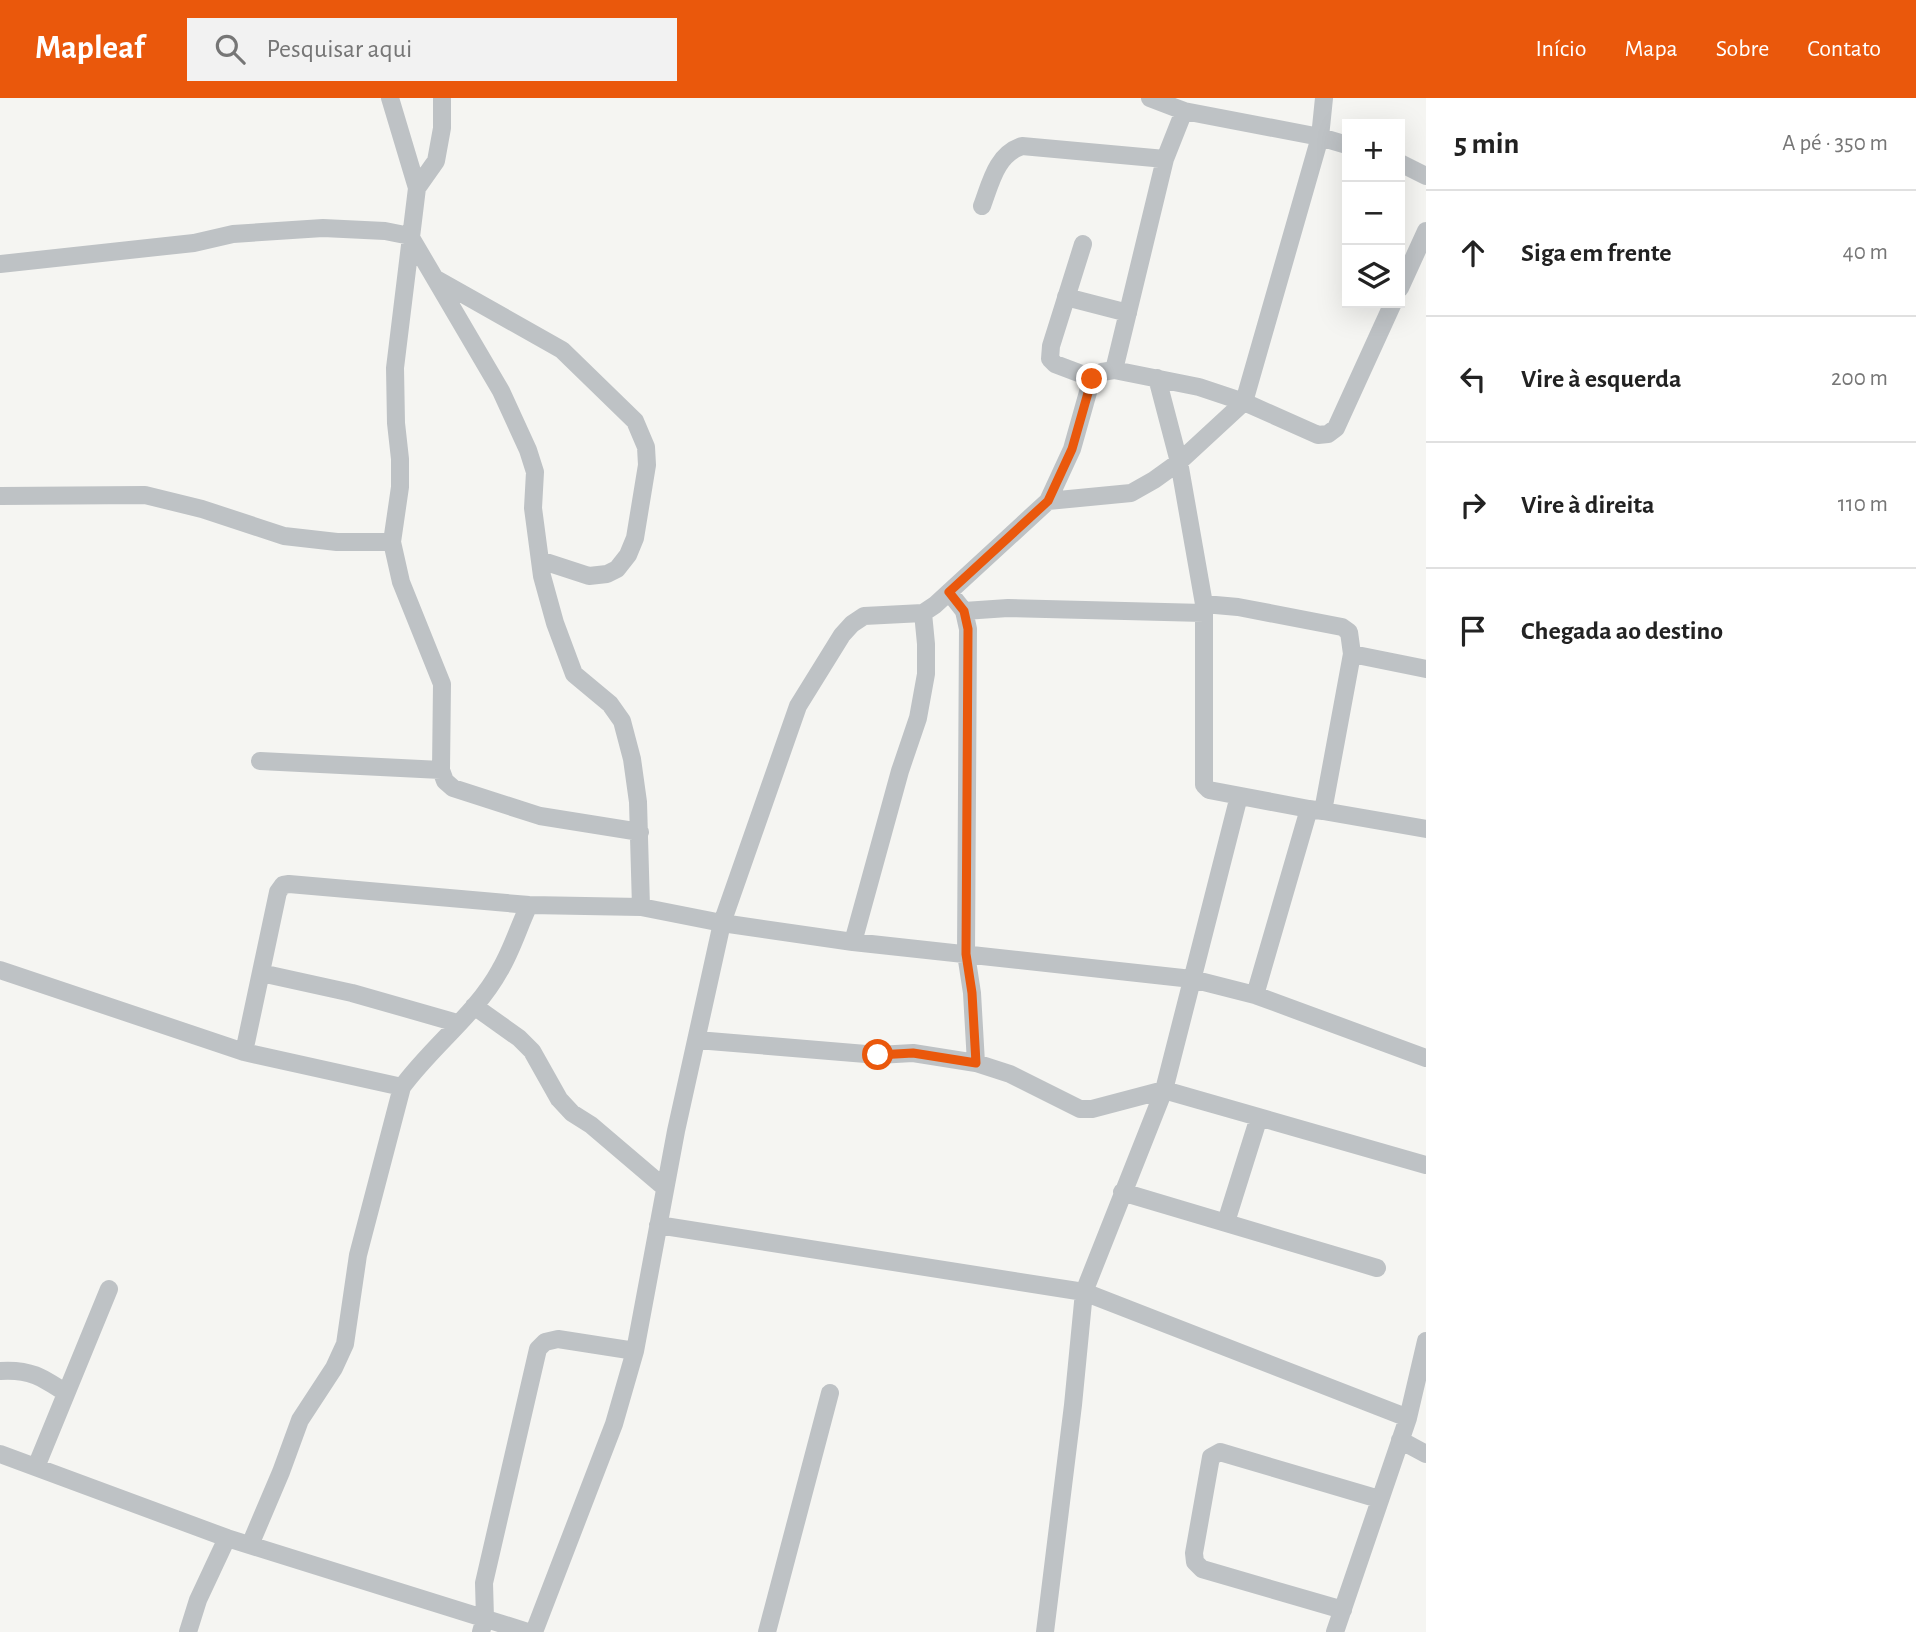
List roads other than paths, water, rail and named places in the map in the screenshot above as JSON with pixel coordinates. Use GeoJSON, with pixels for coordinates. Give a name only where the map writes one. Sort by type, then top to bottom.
{"type":"FeatureCollection","features":[{"type":"Feature","properties":{"kind":"street"},"geometry":{"type":"LineString","coordinates":[[390,98],[417,188],[395,368],[400,486],[392,542],[401,582],[442,684],[441,769],[445,781],[453,788],[540,816],[640,832]]}},
{"type":"Feature","properties":{"kind":"street"},"geometry":{"type":"LineString","coordinates":[[417,188],[436,161],[442,128],[442,98]]}},
{"type":"Feature","properties":{"kind":"street"},"geometry":{"type":"LineString","coordinates":[[1150,98],[1342,144]]}},
{"type":"Feature","properties":{"kind":"street"},"geometry":{"type":"LineString","coordinates":[[1048,501],[1131,493],[1179,462],[1244,402],[1320,137],[1324,98]]}},
{"type":"Feature","properties":{"kind":"street"},"geometry":{"type":"LineString","coordinates":[[1114,370],[1165,159],[1184,105]]}},
{"type":"Feature","properties":{"kind":"street"},"geometry":{"type":"LineString","coordinates":[[982,206],[999,162],[1005,155],[1022,146],[1165,159]]}},
{"type":"Feature","properties":{"kind":"street"},"geometry":{"type":"LineString","coordinates":[[1405,166],[1426,177]]}},
{"type":"Feature","properties":{"kind":"street"},"geometry":{"type":"LineString","coordinates":[[0,264],[194,243],[233,234],[323,228],[384,231],[410,236],[501,391],[528,450],[535,472],[533,508],[540,560],[555,623],[574,674],[610,704],[622,721],[632,759],[640,832],[641,907]]}},
{"type":"Feature","properties":{"kind":"street"},"geometry":{"type":"LineString","coordinates":[[1405,277],[1426,231]]}},
{"type":"Feature","properties":{"kind":"street"},"geometry":{"type":"LineString","coordinates":[[1083,244],[1051,345],[1050,359],[1055,364],[1092,379]]}},
{"type":"Feature","properties":{"kind":"street"},"geometry":{"type":"LineString","coordinates":[[435,278],[562,350],[635,421],[646,447],[647,465],[635,538],[628,555],[617,569],[607,574],[589,576],[540,560]]}},
{"type":"Feature","properties":{"kind":"street"},"geometry":{"type":"LineString","coordinates":[[1066,298],[1128,313]]}},
{"type":"Feature","properties":{"kind":"street"},"geometry":{"type":"LineString","coordinates":[[534,1632],[614,1424],[635,1351],[665,1188],[722,923],[798,706],[842,635],[864,616],[923,612],[949,592],[1048,501],[1072,449],[1092,379],[1102,372],[1114,370],[1199,387],[1244,402],[1318,435],[1328,434],[1336,428],[1391,308]]}},
{"type":"Feature","properties":{"kind":"street"},"geometry":{"type":"LineString","coordinates":[[1157,379],[1179,462],[1204,609],[1204,785],[1209,790],[1239,796],[1426,829]]}},
{"type":"Feature","properties":{"kind":"street"},"geometry":{"type":"LineString","coordinates":[[0,496],[145,495],[202,509],[284,536],[337,542],[392,542]]}},
{"type":"Feature","properties":{"kind":"street"},"geometry":{"type":"LineString","coordinates":[[949,592],[967,619],[966,954],[972,993],[976,1063]]}},
{"type":"Feature","properties":{"kind":"street"},"geometry":{"type":"LineString","coordinates":[[964,611],[1008,608],[1238,607],[1342,627],[1349,632],[1352,654],[1316,810],[1255,995]]}},
{"type":"Feature","properties":{"kind":"street"},"geometry":{"type":"LineString","coordinates":[[853,942],[900,771],[918,718],[926,674],[923,612]]}},
{"type":"Feature","properties":{"kind":"street"},"geometry":{"type":"LineString","coordinates":[[1352,654],[1426,669]]}},
{"type":"Feature","properties":{"kind":"street"},"geometry":{"type":"LineString","coordinates":[[260,761],[441,769]]}},
{"type":"Feature","properties":{"kind":"street"},"geometry":{"type":"LineString","coordinates":[[1045,1632],[1084,1292],[1164,1090],[1239,796]]}},
{"type":"Feature","properties":{"kind":"street"},"geometry":{"type":"LineString","coordinates":[[244,1052],[278,892],[283,885],[529,905],[641,907],[722,923],[853,942],[1192,979],[1255,995],[1426,1058]]}},
{"type":"Feature","properties":{"kind":"street"},"geometry":{"type":"LineString","coordinates":[[250,1545],[300,1420],[334,1367],[345,1344],[358,1255],[402,1087],[419,1064],[474,1006],[500,971],[529,905]]}},
{"type":"Feature","properties":{"kind":"street"},"geometry":{"type":"LineString","coordinates":[[0,970],[244,1052],[402,1087]]}},
{"type":"Feature","properties":{"kind":"street"},"geometry":{"type":"LineString","coordinates":[[261,973],[352,993],[457,1023]]}},
{"type":"Feature","properties":{"kind":"street"},"geometry":{"type":"LineString","coordinates":[[474,1006],[519,1038],[532,1051],[559,1100],[572,1113],[591,1125],[665,1188]]}},
{"type":"Feature","properties":{"kind":"street"},"geometry":{"type":"LineString","coordinates":[[697,1040],[878,1055],[913,1053],[976,1063],[1010,1074],[1080,1109],[1091,1109],[1164,1090],[1426,1165]]}},
{"type":"Feature","properties":{"kind":"street"},"geometry":{"type":"LineString","coordinates":[[1226,1222],[1259,1117]]}},
{"type":"Feature","properties":{"kind":"street"},"geometry":{"type":"LineString","coordinates":[[1122,1192],[1377,1268]]}},
{"type":"Feature","properties":{"kind":"street"},"geometry":{"type":"LineString","coordinates":[[658,1225],[1084,1292],[1408,1418]]}},
{"type":"Feature","properties":{"kind":"street"},"geometry":{"type":"LineString","coordinates":[[36,1467],[109,1289]]}},
{"type":"Feature","properties":{"kind":"street"},"geometry":{"type":"LineString","coordinates":[[483,1625],[484,1583],[538,1349],[545,1342],[558,1339],[635,1351]]}},
{"type":"Feature","properties":{"kind":"street"},"geometry":{"type":"LineString","coordinates":[[1335,1632],[1408,1418],[1426,1341]]}},
{"type":"Feature","properties":{"kind":"street"},"geometry":{"type":"LineString","coordinates":[[0,1371],[18,1370],[40,1376],[66,1393]]}},
{"type":"Feature","properties":{"kind":"street"},"geometry":{"type":"LineString","coordinates":[[767,1632],[830,1393]]}},
{"type":"Feature","properties":{"kind":"street"},"geometry":{"type":"LineString","coordinates":[[1400,1440],[1426,1454]]}},
{"type":"Feature","properties":{"kind":"street"},"geometry":{"type":"LineString","coordinates":[[1343,1610],[1202,1569],[1195,1562],[1194,1553],[1211,1457],[1220,1452],[1379,1499]]}},
{"type":"Feature","properties":{"kind":"street"},"geometry":{"type":"LineString","coordinates":[[0,1454],[228,1538],[483,1625],[528,1632]]}},
{"type":"Feature","properties":{"kind":"street"},"geometry":{"type":"LineString","coordinates":[[188,1632],[198,1600],[228,1538]]}}]}
